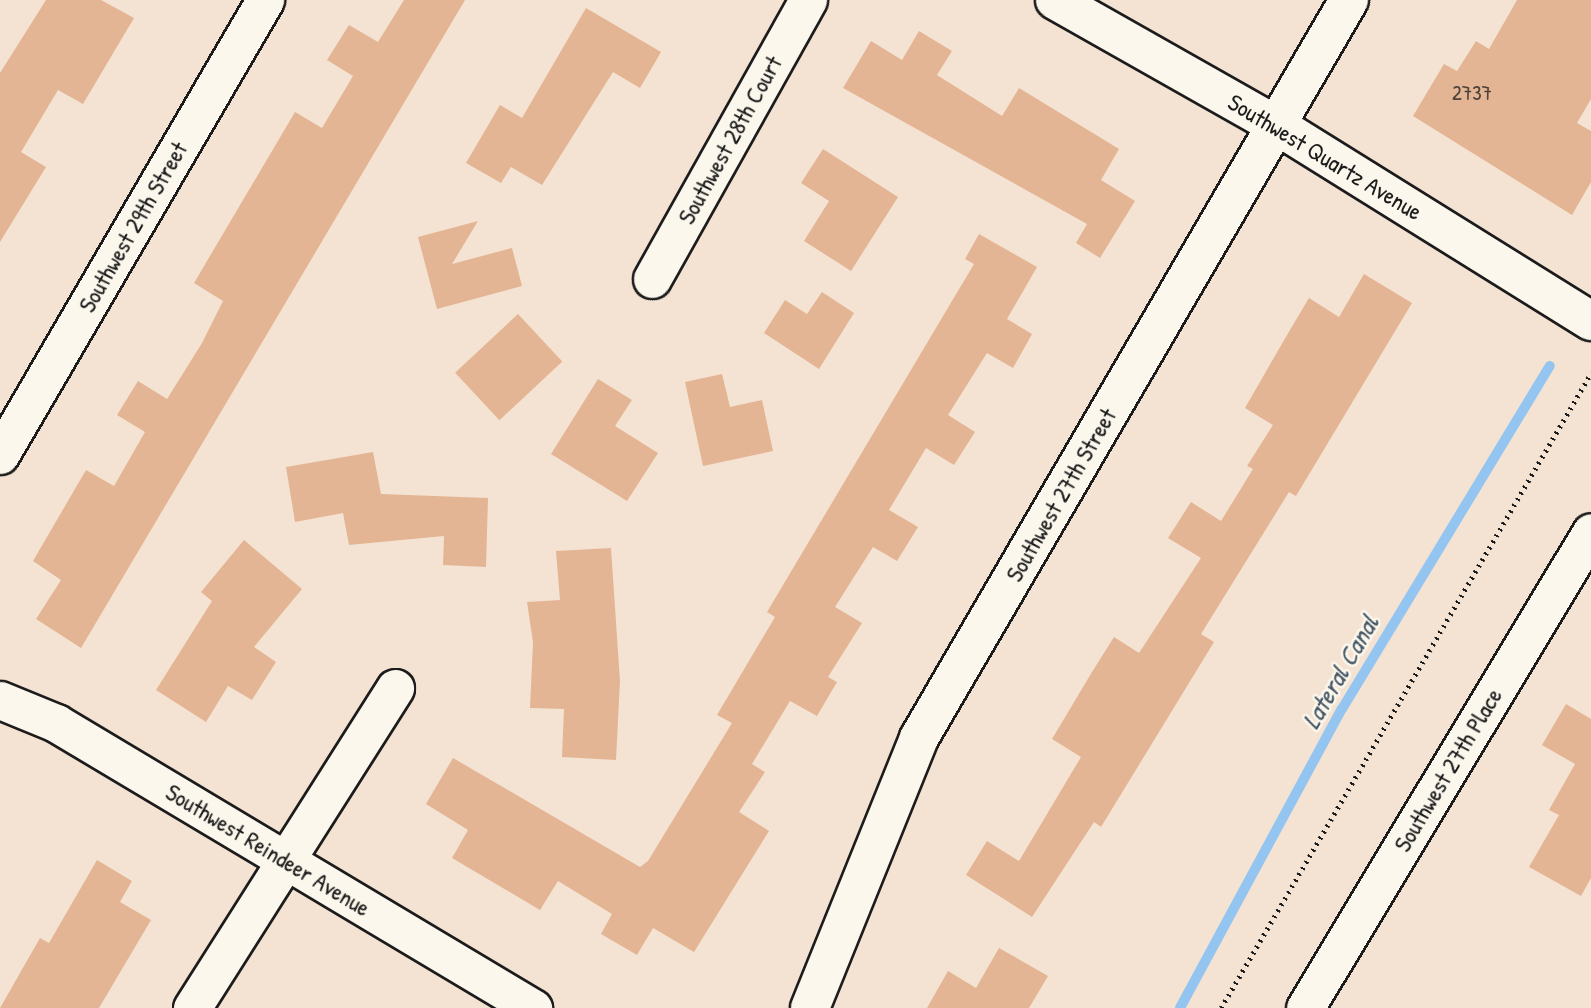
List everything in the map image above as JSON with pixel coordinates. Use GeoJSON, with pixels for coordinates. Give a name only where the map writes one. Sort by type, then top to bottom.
{"type":"FeatureCollection","features":[{"type":"Feature","properties":{"kind":"main road","name":"Southwest Quartz Avenue"},"geometry":{"type":"LineString","coordinates":[[1055,0],[1276,125],[1591,321]]}},
{"type":"Feature","properties":{"kind":"main road","name":"Southwest 27th Street"},"geometry":{"type":"LineString","coordinates":[[810,1008],[919,738],[1349,0]]}},
{"type":"Feature","properties":{"kind":"street","name":"Southwest 29th Street"},"geometry":{"type":"LineString","coordinates":[[0,455],[265,0]]}},
{"type":"Feature","properties":{"kind":"street","name":"Southwest 28th Court"},"geometry":{"type":"LineString","coordinates":[[652,279],[808,0]]}},
{"type":"Feature","properties":{"kind":"street","name":"Southwest 27th Place"},"geometry":{"type":"LineString","coordinates":[[1305,1008],[1591,532]]}},
{"type":"Feature","properties":{"kind":"street"},"geometry":{"type":"LineString","coordinates":[[192,1008],[282,858],[395,688]]}},
{"type":"Feature","properties":{"kind":"street","name":"Southwest Reindeer Avenue"},"geometry":{"type":"LineString","coordinates":[[0,700],[56,723],[533,1008]]}},
{"type":"Feature","properties":{"kind":"path"},"geometry":{"type":"LineString","coordinates":[[1221,1008],[1591,373]]}},
{"type":"Feature","properties":{"kind":"building"},"geometry":{"type":"Polygon","coordinates":[[[46,0],[101,0],[134,18],[83,104],[58,90],[21,152],[46,167],[0,242],[0,73],[46,0]]]}},
{"type":"Feature","properties":{"kind":"building"},"geometry":{"type":"Polygon","coordinates":[[[404,0],[465,0],[81,648],[36,619],[61,580],[33,561],[86,470],[114,486],[145,432],[117,415],[138,381],[167,399],[202,343],[223,301],[194,283],[295,112],[322,128],[353,76],[327,60],[349,25],[378,42],[404,0]]]}},
{"type":"Feature","properties":{"kind":"building"},"geometry":{"type":"Polygon","coordinates":[[[1517,0],[1591,0],[1591,99],[1577,123],[1591,131],[1591,182],[1572,215],[1413,116],[1444,64],[1457,71],[1476,41],[1489,49],[1517,0]]]}},
{"type":"Feature","properties":{"kind":"building"},"geometry":{"type":"Polygon","coordinates":[[[586,8],[661,52],[640,88],[613,72],[542,185],[511,167],[501,183],[466,163],[500,105],[522,118],[586,8]]]}},
{"type":"Feature","properties":{"kind":"building"},"geometry":{"type":"Polygon","coordinates":[[[919,31],[952,51],[937,75],[1002,116],[1019,88],[1119,149],[1101,180],[1135,201],[1100,258],[1076,243],[1087,224],[843,88],[871,41],[902,60],[919,31]]]}},
{"type":"Feature","properties":{"kind":"building"},"geometry":{"type":"Polygon","coordinates":[[[823,149],[898,197],[851,271],[804,241],[829,201],[801,183],[823,149]]]}},
{"type":"Feature","properties":{"kind":"building"},"geometry":{"type":"Polygon","coordinates":[[[478,221],[452,264],[512,248],[522,286],[437,309],[418,237],[478,221]]]}},
{"type":"Feature","properties":{"kind":"building"},"geometry":{"type":"Polygon","coordinates":[[[979,234],[1037,267],[1007,319],[1032,334],[1013,368],[987,353],[948,415],[975,432],[954,465],[926,448],[889,510],[918,527],[897,561],[873,547],[835,607],[862,623],[828,677],[837,682],[817,716],[790,701],[752,764],[765,772],[739,812],[769,831],[694,952],[653,928],[637,955],[601,934],[612,914],[558,881],[540,910],[452,858],[468,830],[426,804],[453,758],[640,867],[648,861],[732,723],[717,715],[775,617],[767,612],[974,264],[965,259],[979,234]]]}},
{"type":"Feature","properties":{"kind":"building"},"geometry":{"type":"Polygon","coordinates":[[[1364,274],[1412,303],[1296,496],[1289,492],[1201,634],[1214,642],[1101,827],[1094,822],[1032,917],[966,875],[987,841],[1019,861],[1081,757],[1052,739],[1092,672],[1114,637],[1139,653],[1201,558],[1168,538],[1191,502],[1221,521],[1253,469],[1247,466],[1273,425],[1245,408],[1287,335],[1309,298],[1339,317],[1364,274]]]}},
{"type":"Feature","properties":{"kind":"building"},"geometry":{"type":"Polygon","coordinates":[[[822,292],[854,313],[819,369],[764,333],[785,300],[807,314],[822,292]]]}},
{"type":"Feature","properties":{"kind":"building"},"geometry":{"type":"Polygon","coordinates":[[[518,314],[562,362],[499,420],[455,373],[518,314]]]}},
{"type":"Feature","properties":{"kind":"building"},"geometry":{"type":"Polygon","coordinates":[[[722,374],[730,407],[762,400],[773,451],[703,466],[685,382],[722,374]]]}},
{"type":"Feature","properties":{"kind":"building"},"geometry":{"type":"Polygon","coordinates":[[[598,379],[632,400],[615,426],[658,453],[627,501],[551,454],[598,379]]]}},
{"type":"Feature","properties":{"kind":"building"},"geometry":{"type":"Polygon","coordinates":[[[373,452],[381,494],[488,498],[486,567],[443,565],[444,536],[349,545],[343,513],[295,522],[286,467],[373,452]]]}},
{"type":"Feature","properties":{"kind":"building"},"geometry":{"type":"Polygon","coordinates":[[[244,540],[302,589],[254,647],[276,662],[252,700],[228,686],[206,722],[156,690],[212,601],[201,592],[244,540]]]}},
{"type":"Feature","properties":{"kind":"building"},"geometry":{"type":"Polygon","coordinates":[[[611,548],[620,681],[616,760],[562,757],[564,709],[530,708],[533,642],[527,602],[560,600],[556,551],[611,548]]]}},
{"type":"Feature","properties":{"kind":"building"},"geometry":{"type":"Polygon","coordinates":[[[1566,704],[1591,719],[1591,878],[1581,896],[1529,867],[1559,815],[1549,810],[1575,764],[1542,745],[1566,704]]]}},
{"type":"Feature","properties":{"kind":"building"},"geometry":{"type":"Polygon","coordinates":[[[97,860],[132,881],[120,902],[151,920],[99,1008],[0,1008],[40,938],[49,943],[97,860]]]}},
{"type":"Feature","properties":{"kind":"building"},"geometry":{"type":"Polygon","coordinates":[[[999,948],[1048,976],[1029,1008],[927,1008],[948,971],[976,988],[999,948]]]}},
{"type":"Feature","properties":{"kind":"waterway","name":"Lateral Canal"},"geometry":{"type":"LineString","coordinates":[[1180,1008],[1342,709],[1550,366]]}}]}
